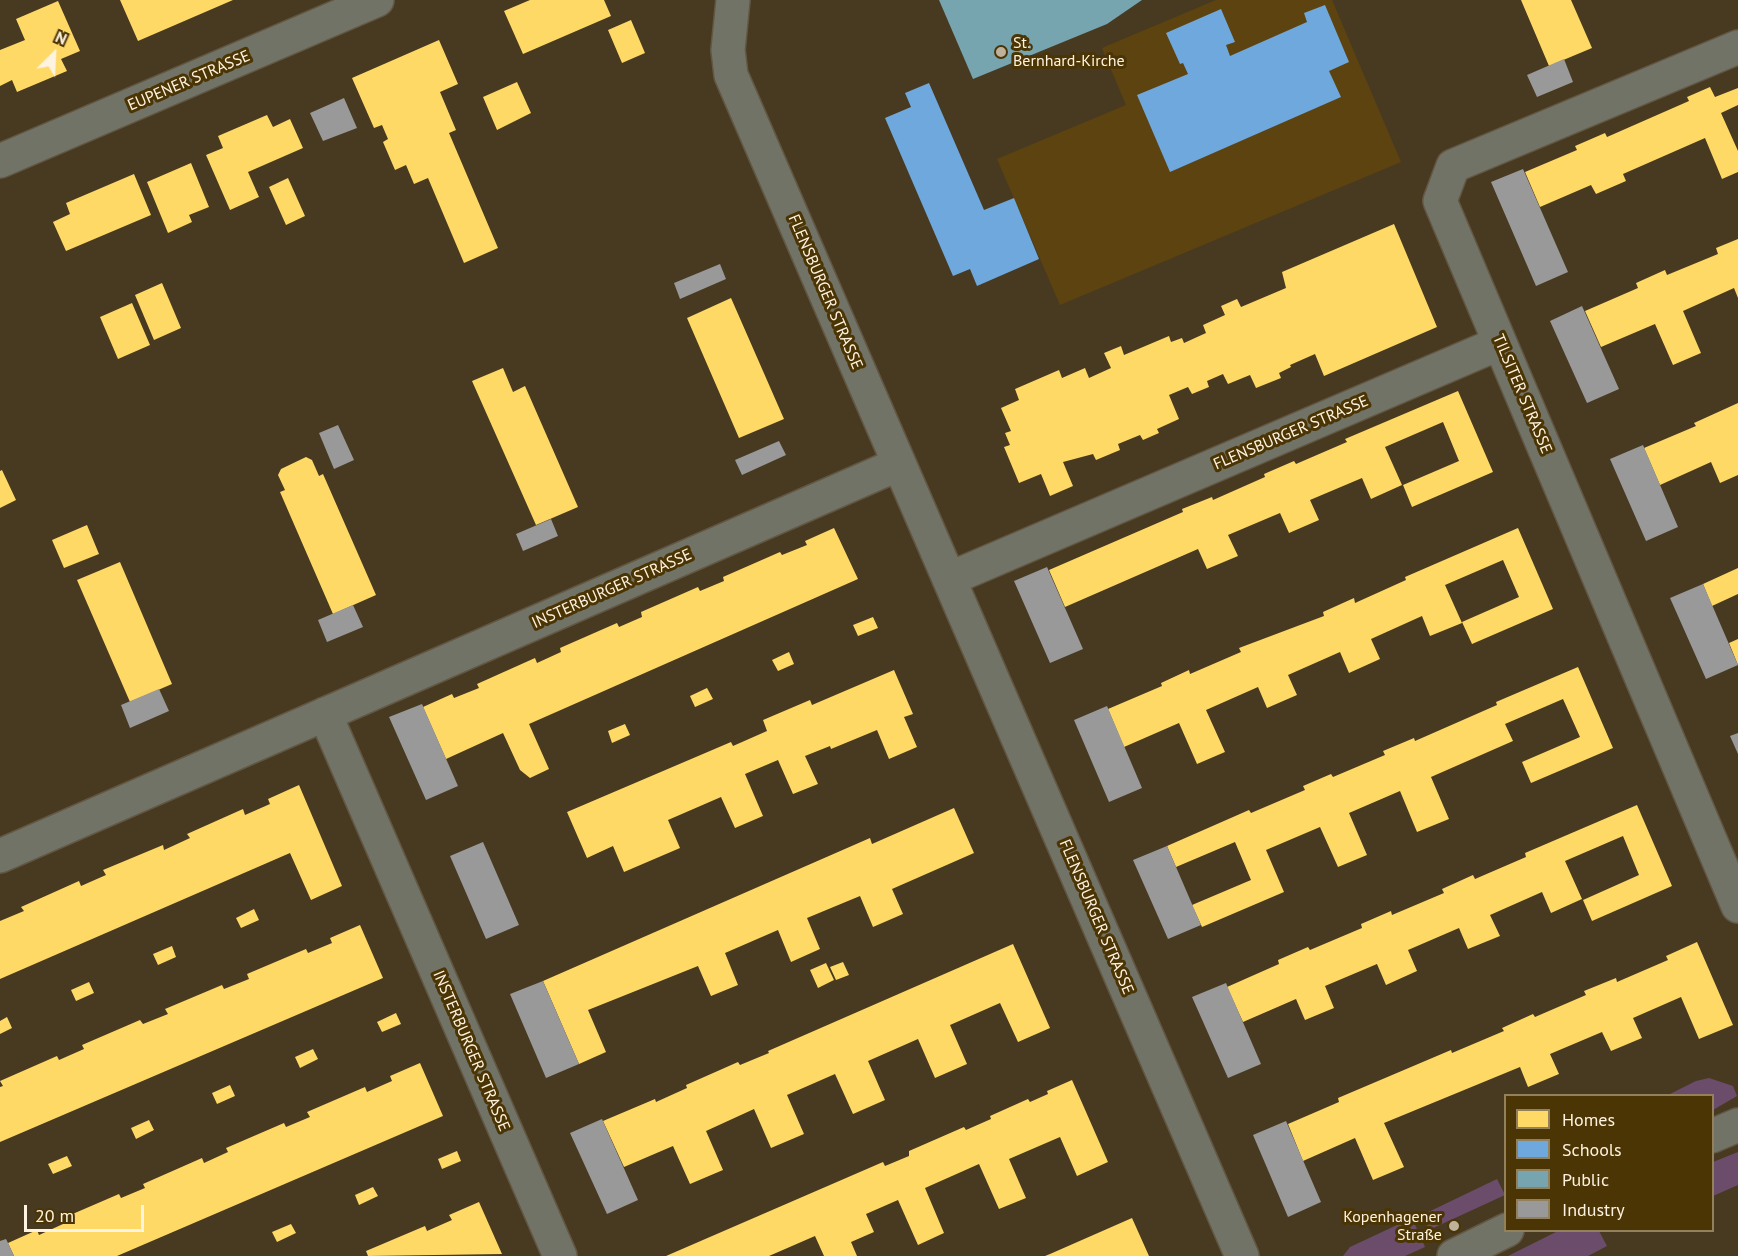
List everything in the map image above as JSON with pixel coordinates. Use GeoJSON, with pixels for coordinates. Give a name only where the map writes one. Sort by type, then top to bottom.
{"type":"FeatureCollection","features":[{"type":"Feature","properties":{"kind":"street","name":"EUPENER STRASSE"},"geometry":{"type":"LineString","coordinates":[[0,161],[377,0]]}},
{"type":"Feature","properties":{"kind":"street","name":"FLENSBURGER STRASSE"},"geometry":{"type":"LineString","coordinates":[[733,0],[728,50],[731,75],[1242,1256]]}},
{"type":"Feature","properties":{"kind":"street","name":"TILSITER STRASSE"},"geometry":{"type":"LineString","coordinates":[[1738,46],[1453,166],[1440,201],[1738,906]]}},
{"type":"Feature","properties":{"kind":"street","name":"FLENSBURGER STRASSE"},"geometry":{"type":"LineString","coordinates":[[949,579],[1500,344]]}},
{"type":"Feature","properties":{"kind":"street","name":"INSTERBURGER STRASSE"},"geometry":{"type":"LineString","coordinates":[[0,856],[899,464]]}},
{"type":"Feature","properties":{"kind":"street","name":"INSTERBURGER STRASSE"},"geometry":{"type":"LineString","coordinates":[[325,714],[560,1256]]}},
{"type":"Feature","properties":{"kind":"street"},"geometry":{"type":"LineString","coordinates":[[1714,1136],[1738,1125]]}},
{"type":"Feature","properties":{"kind":"street"},"geometry":{"type":"LineString","coordinates":[[1454,1256],[1504,1231]]}},
{"type":"Feature","properties":{"kind":"shaded area"},"geometry":{"type":"Polygon","coordinates":[[[1216,0],[1332,0],[1401,162],[1060,305],[997,159],[1126,105],[1102,48],[1216,0]]]}},
{"type":"Feature","properties":{"kind":"shaded area"},"geometry":{"type":"Polygon","coordinates":[[[1709,1078],[1733,1086],[1737,1096],[1714,1109],[1714,1094],[1670,1094],[1696,1081],[1709,1078]]]}},
{"type":"Feature","properties":{"kind":"shaded area"},"geometry":{"type":"Polygon","coordinates":[[[1738,1152],[1738,1185],[1714,1196],[1714,1162],[1738,1152]]]}},
{"type":"Feature","properties":{"kind":"shaded area"},"geometry":{"type":"Polygon","coordinates":[[[1497,1179],[1504,1193],[1504,1195],[1429,1230],[1422,1215],[1497,1179]]]}},
{"type":"Feature","properties":{"kind":"shaded area"},"geometry":{"type":"Polygon","coordinates":[[[1412,1218],[1425,1247],[1405,1256],[1343,1256],[1350,1247],[1412,1218]]]}},
{"type":"Feature","properties":{"kind":"shaded area"},"geometry":{"type":"Polygon","coordinates":[[[1556,1232],[1600,1232],[1607,1246],[1588,1256],[1508,1256],[1556,1232]]]}},
{"type":"Feature","properties":{"kind":"building: Homes"},"geometry":{"type":"Polygon","coordinates":[[[120,0],[233,0],[138,41],[120,0]]]}},
{"type":"Feature","properties":{"kind":"building: Homes"},"geometry":{"type":"Polygon","coordinates":[[[530,0],[604,0],[611,16],[523,54],[504,11],[530,0]]]}},
{"type":"Feature","properties":{"kind":"building: Homes"},"geometry":{"type":"Polygon","coordinates":[[[1521,0],[1571,0],[1592,48],[1549,66],[1521,0]]]}},
{"type":"Feature","properties":{"kind":"building: Homes"},"geometry":{"type":"Polygon","coordinates":[[[58,1],[80,51],[61,59],[67,71],[17,92],[12,80],[0,86],[0,50],[25,40],[16,19],[58,1]]]}},
{"type":"Feature","properties":{"kind":"building: Homes"},"geometry":{"type":"Polygon","coordinates":[[[631,20],[645,53],[622,63],[608,30],[631,20]]]}},
{"type":"Feature","properties":{"kind":"building: Homes"},"geometry":{"type":"Polygon","coordinates":[[[439,40],[458,84],[440,92],[456,130],[449,133],[498,248],[464,263],[428,178],[414,184],[406,165],[395,170],[383,142],[388,139],[382,125],[374,128],[352,78],[439,40]]]}},
{"type":"Feature","properties":{"kind":"building: Homes"},"geometry":{"type":"Polygon","coordinates":[[[517,82],[531,113],[497,130],[483,97],[517,82]]]}},
{"type":"Feature","properties":{"kind":"building: Homes"},"geometry":{"type":"Polygon","coordinates":[[[1710,87],[1715,97],[1738,88],[1738,105],[1721,113],[1738,151],[1738,172],[1722,179],[1705,138],[1623,174],[1626,181],[1596,194],[1591,185],[1540,207],[1525,172],[1577,150],[1575,146],[1605,133],[1607,137],[1689,101],[1687,97],[1710,87]]]}},
{"type":"Feature","properties":{"kind":"building: Homes"},"geometry":{"type":"Polygon","coordinates":[[[267,115],[273,127],[290,119],[303,148],[248,172],[259,197],[230,210],[206,155],[223,148],[218,136],[267,115]]]}},
{"type":"Feature","properties":{"kind":"building: Homes"},"geometry":{"type":"Polygon","coordinates":[[[191,163],[209,207],[189,215],[192,222],[168,233],[147,182],[191,163]]]}},
{"type":"Feature","properties":{"kind":"building: Homes"},"geometry":{"type":"Polygon","coordinates":[[[134,174],[151,215],[66,251],[53,222],[70,214],[66,203],[134,174]]]}},
{"type":"Feature","properties":{"kind":"building: Homes"},"geometry":{"type":"Polygon","coordinates":[[[288,178],[305,216],[286,225],[269,187],[288,178]]]}},
{"type":"Feature","properties":{"kind":"building: Homes"},"geometry":{"type":"Polygon","coordinates":[[[1394,224],[1437,327],[1324,376],[1315,354],[1290,365],[1291,367],[1279,373],[1281,378],[1256,388],[1250,375],[1228,384],[1223,374],[1207,381],[1209,387],[1192,394],[1188,387],[1169,395],[1179,419],[1157,429],[1159,433],[1143,440],[1140,435],[1118,444],[1120,450],[1096,460],[1093,454],[1063,462],[1073,486],[1050,496],[1041,474],[1019,483],[1004,447],[1010,445],[1005,433],[1011,431],[1001,408],[1019,400],[1015,389],[1059,370],[1062,378],[1085,368],[1089,378],[1111,368],[1104,353],[1121,346],[1124,355],[1169,336],[1171,342],[1182,338],[1184,343],[1206,333],[1203,325],[1225,315],[1221,306],[1237,299],[1241,307],[1286,288],[1282,272],[1394,224]]]}},
{"type":"Feature","properties":{"kind":"building: Homes"},"geometry":{"type":"Polygon","coordinates":[[[1738,239],[1738,298],[1734,288],[1683,311],[1701,353],[1673,365],[1655,324],[1601,347],[1585,311],[1638,288],[1636,283],[1665,270],[1667,275],[1718,254],[1716,248],[1738,239]]]}},
{"type":"Feature","properties":{"kind":"building: Homes"},"geometry":{"type":"Polygon","coordinates":[[[162,283],[181,328],[154,340],[135,295],[162,283]]]}},
{"type":"Feature","properties":{"kind":"building: Homes"},"geometry":{"type":"Polygon","coordinates":[[[731,298],[784,419],[739,438],[687,318],[731,298]]]}},
{"type":"Feature","properties":{"kind":"building: Homes"},"geometry":{"type":"Polygon","coordinates":[[[132,303],[150,345],[118,359],[100,317],[132,303]]]}},
{"type":"Feature","properties":{"kind":"building: Homes"},"geometry":{"type":"Polygon","coordinates":[[[503,368],[513,392],[525,386],[578,507],[536,525],[472,381],[503,368]]]}},
{"type":"Feature","properties":{"kind":"building: Homes"},"geometry":{"type":"Polygon","coordinates":[[[1458,391],[1493,472],[1412,507],[1403,485],[1459,461],[1443,422],[1385,447],[1402,485],[1371,499],[1362,478],[1310,500],[1319,520],[1289,533],[1280,513],[1228,535],[1238,556],[1207,569],[1198,549],[1065,607],[1049,570],[1183,512],[1182,509],[1212,497],[1213,500],[1265,477],[1264,474],[1294,461],[1296,464],[1347,442],[1345,439],[1458,391]]]}},
{"type":"Feature","properties":{"kind":"building: Homes"},"geometry":{"type":"Polygon","coordinates":[[[1738,403],[1738,475],[1720,483],[1711,462],[1660,485],[1644,448],[1696,426],[1694,423],[1738,403]]]}},
{"type":"Feature","properties":{"kind":"building: Homes"},"geometry":{"type":"Polygon","coordinates":[[[306,457],[312,460],[319,476],[323,474],[376,595],[333,614],[280,492],[285,490],[278,475],[281,469],[306,457]]]}},
{"type":"Feature","properties":{"kind":"building: Homes"},"geometry":{"type":"Polygon","coordinates":[[[2,470],[16,500],[0,508],[0,471],[2,470]]]}},
{"type":"Feature","properties":{"kind":"building: Homes"},"geometry":{"type":"Polygon","coordinates":[[[87,525],[99,554],[64,568],[52,540],[87,525]]]}},
{"type":"Feature","properties":{"kind":"building: Homes"},"geometry":{"type":"Polygon","coordinates":[[[834,528],[858,579],[529,724],[549,769],[530,778],[520,770],[503,733],[446,759],[423,707],[452,694],[454,698],[479,688],[477,684],[535,658],[537,663],[561,652],[560,648],[617,623],[619,627],[642,617],[641,612],[698,587],[700,591],[724,581],[723,577],[780,552],[782,555],[807,545],[805,541],[834,528]]]}},
{"type":"Feature","properties":{"kind":"building: Homes"},"geometry":{"type":"Polygon","coordinates":[[[1518,528],[1553,609],[1472,644],[1462,622],[1519,597],[1503,560],[1445,585],[1462,623],[1430,636],[1422,616],[1371,639],[1380,659],[1349,673],[1340,652],[1288,675],[1297,695],[1267,708],[1258,687],[1206,710],[1225,752],[1197,764],[1179,723],[1124,747],[1108,709],[1162,686],[1161,683],[1189,670],[1190,674],[1241,652],[1239,648],[1324,616],[1323,612],[1354,598],[1355,603],[1406,580],[1405,577],[1518,528]]]}},
{"type":"Feature","properties":{"kind":"building: Homes"},"geometry":{"type":"Polygon","coordinates":[[[120,562],[172,684],[130,702],[77,580],[120,562]]]}},
{"type":"Feature","properties":{"kind":"building: Homes"},"geometry":{"type":"Polygon","coordinates":[[[1738,568],[1738,594],[1712,606],[1703,584],[1738,568]]]}},
{"type":"Feature","properties":{"kind":"building: Homes"},"geometry":{"type":"Polygon","coordinates":[[[873,617],[878,628],[858,636],[853,625],[873,617]]]}},
{"type":"Feature","properties":{"kind":"building: Homes"},"geometry":{"type":"Polygon","coordinates":[[[1738,639],[1738,665],[1729,643],[1738,639]]]}},
{"type":"Feature","properties":{"kind":"building: Homes"},"geometry":{"type":"Polygon","coordinates":[[[789,652],[794,664],[778,671],[772,660],[789,652]]]}},
{"type":"Feature","properties":{"kind":"building: Homes"},"geometry":{"type":"Polygon","coordinates":[[[1578,667],[1613,748],[1531,783],[1522,762],[1580,737],[1563,699],[1505,724],[1513,741],[1431,777],[1449,819],[1417,832],[1400,791],[1349,813],[1367,855],[1338,867],[1320,827],[1266,850],[1284,892],[1202,927],[1192,905],[1251,880],[1235,842],[1176,867],[1167,846],[1249,810],[1251,813],[1305,790],[1303,786],[1331,774],[1333,777],[1385,755],[1383,751],[1414,738],[1415,741],[1497,705],[1496,702],[1578,667]]]}},
{"type":"Feature","properties":{"kind":"building: Homes"},"geometry":{"type":"Polygon","coordinates":[[[894,670],[913,714],[904,717],[917,747],[889,759],[877,730],[831,749],[830,746],[805,756],[818,784],[793,794],[778,760],[745,774],[763,816],[735,828],[721,797],[668,820],[680,848],[624,872],[613,846],[587,858],[567,812],[731,742],[733,746],[767,731],[763,720],[810,700],[812,705],[894,670]]]}},
{"type":"Feature","properties":{"kind":"building: Homes"},"geometry":{"type":"Polygon","coordinates":[[[707,688],[713,699],[695,707],[690,696],[707,688]]]}},
{"type":"Feature","properties":{"kind":"building: Homes"},"geometry":{"type":"Polygon","coordinates":[[[625,724],[630,735],[612,743],[608,731],[625,724]]]}},
{"type":"Feature","properties":{"kind":"building: Homes"},"geometry":{"type":"Polygon","coordinates":[[[299,785],[342,886],[311,900],[290,853],[0,979],[0,921],[24,911],[21,907],[79,881],[81,886],[106,875],[103,870],[163,845],[164,850],[190,838],[187,834],[243,809],[245,815],[270,804],[268,799],[299,785]]]}},
{"type":"Feature","properties":{"kind":"building: Homes"},"geometry":{"type":"Polygon","coordinates":[[[1637,805],[1672,886],[1592,921],[1583,900],[1639,875],[1623,836],[1565,861],[1582,899],[1551,913],[1542,892],[1490,915],[1500,936],[1468,949],[1459,928],[1408,950],[1417,971],[1386,985],[1377,964],[1325,986],[1334,1008],[1305,1020],[1296,999],[1243,1022],[1227,987],[1279,964],[1278,960],[1308,947],[1310,950],[1362,928],[1361,924],[1391,911],[1392,915],[1444,893],[1442,889],[1473,875],[1475,879],[1526,857],[1525,853],[1637,805]]]}},
{"type":"Feature","properties":{"kind":"building: Homes"},"geometry":{"type":"Polygon","coordinates":[[[954,808],[974,853],[892,889],[903,914],[873,927],[860,896],[807,918],[820,949],[791,962],[778,930],[725,953],[738,985],[711,996],[698,966],[588,1010],[606,1052],[579,1064],[543,981],[870,838],[872,844],[954,808]]]}},
{"type":"Feature","properties":{"kind":"building: Homes"},"geometry":{"type":"Polygon","coordinates":[[[254,909],[259,920],[241,928],[236,918],[254,909]]]}},
{"type":"Feature","properties":{"kind":"building: Homes"},"geometry":{"type":"Polygon","coordinates":[[[360,925],[383,978],[0,1142],[0,1087],[3,1086],[0,1081],[57,1056],[59,1060],[84,1049],[82,1045],[140,1020],[143,1024],[168,1014],[165,1009],[222,985],[224,989],[249,979],[247,974],[306,949],[308,953],[332,943],[330,938],[360,925]]]}},
{"type":"Feature","properties":{"kind":"building: Homes"},"geometry":{"type":"Polygon","coordinates":[[[1697,942],[1733,1025],[1699,1039],[1681,997],[1633,1018],[1642,1038],[1611,1051],[1602,1032],[1550,1054],[1559,1074],[1528,1087],[1520,1067],[1384,1123],[1404,1167],[1373,1180],[1355,1138],[1303,1161],[1288,1124],[1339,1102],[1338,1098],[1451,1050],[1452,1053],[1504,1031],[1502,1028],[1533,1014],[1535,1017],[1586,995],[1584,991],[1616,978],[1617,982],[1668,960],[1666,956],[1697,942]]]}},
{"type":"Feature","properties":{"kind":"building: Homes"},"geometry":{"type":"Polygon","coordinates":[[[1013,944],[1050,1028],[1018,1042],[1000,1003],[950,1025],[967,1064],[935,1078],[918,1039],[868,1061],[885,1100],[853,1114],[835,1074],[787,1095],[804,1134],[771,1148],[754,1109],[706,1131],[723,1170],[690,1184],[673,1146],[624,1167],[603,1121],[655,1099],[656,1102],[687,1088],[686,1085],[738,1062],[740,1065],[769,1053],[768,1051],[1013,944]]]}},
{"type":"Feature","properties":{"kind":"building: Homes"},"geometry":{"type":"Polygon","coordinates":[[[172,946],[176,957],[158,965],[153,954],[172,946]]]}},
{"type":"Feature","properties":{"kind":"building: Homes"},"geometry":{"type":"Polygon","coordinates":[[[843,962],[849,975],[836,980],[830,967],[843,962]]]}},
{"type":"Feature","properties":{"kind":"building: Homes"},"geometry":{"type":"Polygon","coordinates":[[[826,963],[834,980],[818,988],[810,970],[826,963]]]}},
{"type":"Feature","properties":{"kind":"building: Homes"},"geometry":{"type":"Polygon","coordinates":[[[89,982],[94,993],[76,1001],[71,990],[89,982]]]}},
{"type":"Feature","properties":{"kind":"building: Homes"},"geometry":{"type":"Polygon","coordinates":[[[396,1013],[401,1024],[382,1032],[377,1022],[396,1013]]]}},
{"type":"Feature","properties":{"kind":"building: Homes"},"geometry":{"type":"Polygon","coordinates":[[[7,1017],[12,1028],[0,1034],[0,1021],[7,1017]]]}},
{"type":"Feature","properties":{"kind":"building: Homes"},"geometry":{"type":"Polygon","coordinates":[[[313,1049],[318,1059],[300,1068],[295,1057],[313,1049]]]}},
{"type":"Feature","properties":{"kind":"building: Homes"},"geometry":{"type":"Polygon","coordinates":[[[420,1063],[443,1116],[117,1256],[14,1256],[8,1243],[37,1230],[39,1235],[63,1224],[61,1219],[119,1194],[121,1198],[145,1188],[143,1184],[202,1158],[204,1163],[228,1152],[226,1148],[284,1123],[286,1127],[310,1117],[307,1112],[365,1087],[367,1092],[392,1081],[390,1076],[420,1063]]]}},
{"type":"Feature","properties":{"kind":"building: Homes"},"geometry":{"type":"Polygon","coordinates":[[[1072,1080],[1108,1162],[1077,1176],[1060,1137],[1009,1159],[1026,1198],[999,1209],[979,1164],[925,1188],[944,1233],[918,1245],[898,1200],[866,1214],[874,1232],[851,1242],[857,1256],[824,1256],[815,1236],[769,1256],[666,1256],[883,1162],[885,1166],[909,1156],[909,1151],[964,1127],[966,1130],[1028,1099],[1030,1102],[1048,1094],[1047,1091],[1072,1080]]]}},
{"type":"Feature","properties":{"kind":"building: Homes"},"geometry":{"type":"Polygon","coordinates":[[[230,1085],[235,1096],[217,1104],[212,1093],[230,1085]]]}},
{"type":"Feature","properties":{"kind":"building: Homes"},"geometry":{"type":"Polygon","coordinates":[[[149,1120],[154,1130],[136,1139],[131,1128],[149,1120]]]}},
{"type":"Feature","properties":{"kind":"building: Homes"},"geometry":{"type":"Polygon","coordinates":[[[457,1151],[461,1161],[442,1169],[438,1159],[457,1151]]]}},
{"type":"Feature","properties":{"kind":"building: Homes"},"geometry":{"type":"Polygon","coordinates":[[[67,1156],[72,1166],[53,1174],[48,1164],[67,1156]]]}},
{"type":"Feature","properties":{"kind":"building: Homes"},"geometry":{"type":"Polygon","coordinates":[[[373,1187],[378,1196],[359,1205],[355,1195],[373,1187]]]}},
{"type":"Feature","properties":{"kind":"building: Homes"},"geometry":{"type":"Polygon","coordinates":[[[479,1202],[502,1254],[368,1256],[366,1251],[425,1226],[427,1231],[452,1220],[449,1215],[479,1202]]]}},
{"type":"Feature","properties":{"kind":"building: Homes"},"geometry":{"type":"Polygon","coordinates":[[[1132,1218],[1149,1256],[1045,1256],[1050,1254],[1132,1218]]]}},
{"type":"Feature","properties":{"kind":"building: Homes"},"geometry":{"type":"Polygon","coordinates":[[[291,1224],[296,1233],[277,1242],[272,1232],[291,1224]]]}},
{"type":"Feature","properties":{"kind":"building: Schools"},"geometry":{"type":"Polygon","coordinates":[[[1325,5],[1349,62],[1329,71],[1341,97],[1170,172],[1137,95],[1188,74],[1183,63],[1180,64],[1166,33],[1221,9],[1235,42],[1226,45],[1230,56],[1307,22],[1304,13],[1325,5]]]}},
{"type":"Feature","properties":{"kind":"building: Schools"},"geometry":{"type":"Polygon","coordinates":[[[929,83],[984,210],[1014,198],[1039,259],[977,286],[970,269],[953,276],[885,118],[911,107],[905,93],[929,83]]]}},
{"type":"Feature","properties":{"kind":"building: Public","name":"St. Bernhard-Kirche"},"geometry":{"type":"Polygon","coordinates":[[[939,0],[1142,0],[1107,24],[973,79],[939,0]]]}},
{"type":"Feature","properties":{"kind":"building: Industry"},"geometry":{"type":"Polygon","coordinates":[[[1564,59],[1573,82],[1537,97],[1527,75],[1564,59]]]}},
{"type":"Feature","properties":{"kind":"building: Industry"},"geometry":{"type":"Polygon","coordinates":[[[344,98],[357,128],[323,141],[310,113],[344,98]]]}},
{"type":"Feature","properties":{"kind":"building: Industry"},"geometry":{"type":"Polygon","coordinates":[[[1523,169],[1568,272],[1536,286],[1491,182],[1523,169]]]}},
{"type":"Feature","properties":{"kind":"building: Industry"},"geometry":{"type":"Polygon","coordinates":[[[720,264],[726,279],[680,299],[674,283],[720,264]]]}},
{"type":"Feature","properties":{"kind":"building: Industry"},"geometry":{"type":"Polygon","coordinates":[[[1582,306],[1619,389],[1587,403],[1550,321],[1582,306]]]}},
{"type":"Feature","properties":{"kind":"building: Industry"},"geometry":{"type":"Polygon","coordinates":[[[338,425],[354,460],[334,469],[319,433],[338,425]]]}},
{"type":"Feature","properties":{"kind":"building: Industry"},"geometry":{"type":"Polygon","coordinates":[[[779,441],[786,455],[742,475],[735,460],[779,441]]]}},
{"type":"Feature","properties":{"kind":"building: Industry"},"geometry":{"type":"Polygon","coordinates":[[[1643,445],[1678,527],[1646,541],[1610,459],[1643,445]]]}},
{"type":"Feature","properties":{"kind":"building: Industry"},"geometry":{"type":"Polygon","coordinates":[[[551,519],[558,536],[523,551],[516,534],[551,519]]]}},
{"type":"Feature","properties":{"kind":"building: Industry"},"geometry":{"type":"Polygon","coordinates":[[[1047,567],[1083,649],[1050,663],[1014,581],[1047,567]]]}},
{"type":"Feature","properties":{"kind":"building: Industry"},"geometry":{"type":"Polygon","coordinates":[[[1703,584],[1738,665],[1706,679],[1670,598],[1703,584]]]}},
{"type":"Feature","properties":{"kind":"building: Industry"},"geometry":{"type":"Polygon","coordinates":[[[353,605],[363,627],[327,642],[318,620],[353,605]]]}},
{"type":"Feature","properties":{"kind":"building: Industry"},"geometry":{"type":"Polygon","coordinates":[[[159,689],[169,711],[130,728],[121,705],[159,689]]]}},
{"type":"Feature","properties":{"kind":"building: Industry"},"geometry":{"type":"Polygon","coordinates":[[[422,704],[458,786],[426,800],[389,717],[422,704]]]}},
{"type":"Feature","properties":{"kind":"building: Industry"},"geometry":{"type":"Polygon","coordinates":[[[1107,706],[1142,788],[1109,802],[1074,720],[1107,706]]]}},
{"type":"Feature","properties":{"kind":"building: Industry"},"geometry":{"type":"Polygon","coordinates":[[[1738,733],[1738,754],[1730,736],[1738,733]]]}},
{"type":"Feature","properties":{"kind":"building: Industry"},"geometry":{"type":"Polygon","coordinates":[[[483,842],[519,925],[486,939],[450,856],[483,842]]]}},
{"type":"Feature","properties":{"kind":"building: Industry"},"geometry":{"type":"Polygon","coordinates":[[[1167,846],[1201,925],[1168,939],[1133,860],[1167,846]]]}},
{"type":"Feature","properties":{"kind":"building: Industry"},"geometry":{"type":"Polygon","coordinates":[[[543,981],[579,1064],[546,1078],[510,994],[543,981]]]}},
{"type":"Feature","properties":{"kind":"building: Industry"},"geometry":{"type":"Polygon","coordinates":[[[1226,983],[1261,1064],[1228,1078],[1192,997],[1226,983]]]}},
{"type":"Feature","properties":{"kind":"building: Industry"},"geometry":{"type":"Polygon","coordinates":[[[602,1119],[638,1200],[607,1214],[570,1133],[602,1119]]]}},
{"type":"Feature","properties":{"kind":"building: Industry"},"geometry":{"type":"Polygon","coordinates":[[[1286,1121],[1321,1202],[1288,1217],[1253,1135],[1286,1121]]]}},
{"type":"Feature","properties":{"kind":"building: Industry"},"geometry":{"type":"Polygon","coordinates":[[[6,1239],[14,1256],[0,1256],[0,1241],[6,1239]]]}},
{"type":"Feature","properties":{"kind":"place","name":"St. Bernhard-Kirche"},"geometry":{"type":"Point","coordinates":[1001,52]}},
{"type":"Feature","properties":{"kind":"place","name":"Kopenhagener Straße"},"geometry":{"type":"Point","coordinates":[1454,1226]}}]}
